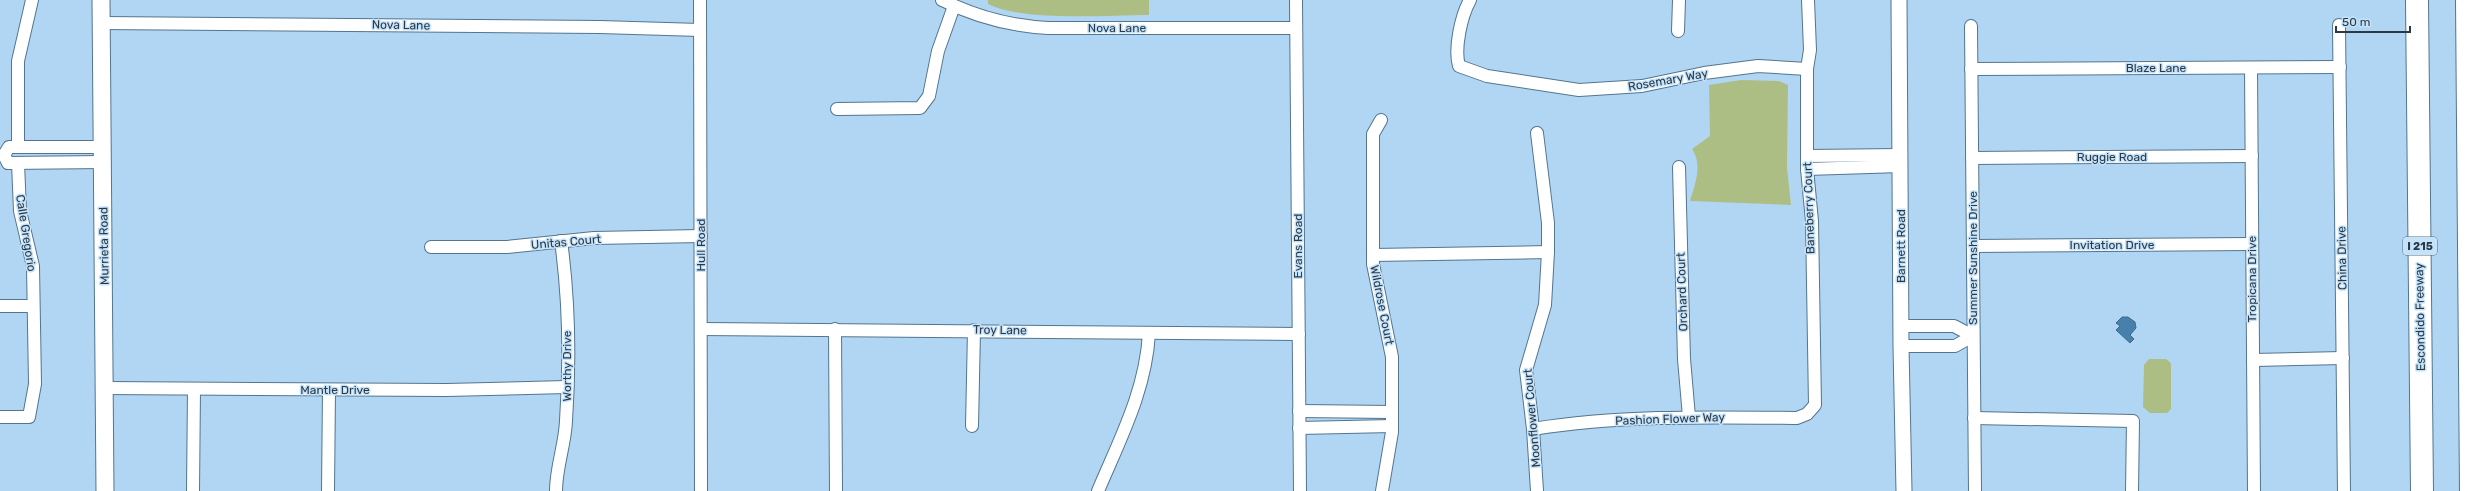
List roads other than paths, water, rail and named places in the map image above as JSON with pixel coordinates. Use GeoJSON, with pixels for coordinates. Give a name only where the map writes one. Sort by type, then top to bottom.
{"type":"FeatureCollection","features":[{"type":"Feature","properties":{"kind":"highway","name":"Escondido Freeway"},"geometry":{"type":"LineString","coordinates":[[2417,0],[2422,491]]}},
{"type":"Feature","properties":{"kind":"highway"},"geometry":{"type":"LineString","coordinates":[[2467,0],[2471,491]]}},
{"type":"Feature","properties":{"kind":"main road","name":"Murrieta Road"},"geometry":{"type":"LineString","coordinates":[[101,0],[105,491]]}},
{"type":"Feature","properties":{"kind":"street"},"geometry":{"type":"LineString","coordinates":[[18,146],[18,62],[32,0]]}},
{"type":"Feature","properties":{"kind":"street","name":"Hull Road"},"geometry":{"type":"LineString","coordinates":[[700,0],[701,491]]}},
{"type":"Feature","properties":{"kind":"street","name":"Nova Lane"},"geometry":{"type":"LineString","coordinates":[[942,0],[954,6],[1015,26],[1048,28],[1296,28]]}},
{"type":"Feature","properties":{"kind":"street","name":"Evans Road"},"geometry":{"type":"LineString","coordinates":[[1296,0],[1300,491]]}},
{"type":"Feature","properties":{"kind":"street","name":"Rosemary Way"},"geometry":{"type":"LineString","coordinates":[[1470,0],[1456,47],[1459,66],[1487,76],[1579,90],[1642,86],[1704,73],[1758,66],[1807,69]]}},
{"type":"Feature","properties":{"kind":"street"},"geometry":{"type":"LineString","coordinates":[[1678,31],[1679,0]]}},
{"type":"Feature","properties":{"kind":"street","name":"Baneberry Court"},"geometry":{"type":"LineString","coordinates":[[1807,414],[1814,405],[1812,221],[1807,169],[1807,69],[1810,50],[1808,0]]}},
{"type":"Feature","properties":{"kind":"street","name":"Barnett Road"},"geometry":{"type":"LineString","coordinates":[[1899,0],[1901,161],[1900,346],[1904,491]]}},
{"type":"Feature","properties":{"kind":"street"},"geometry":{"type":"LineString","coordinates":[[837,109],[920,108],[929,96],[938,51],[954,6]]}},
{"type":"Feature","properties":{"kind":"street","name":"Nova Lane"},"geometry":{"type":"LineString","coordinates":[[101,23],[592,26],[700,30]]}},
{"type":"Feature","properties":{"kind":"street","name":"China Drive"},"geometry":{"type":"LineString","coordinates":[[2339,24],[2344,491]]}},
{"type":"Feature","properties":{"kind":"street","name":"Summer Sunshine Drive"},"geometry":{"type":"LineString","coordinates":[[1971,26],[1975,491]]}},
{"type":"Feature","properties":{"kind":"street","name":"Blaze Lane"},"geometry":{"type":"LineString","coordinates":[[1971,69],[2340,67]]}},
{"type":"Feature","properties":{"kind":"street","name":"Tropicana Drive"},"geometry":{"type":"LineString","coordinates":[[2251,68],[2254,491]]}},
{"type":"Feature","properties":{"kind":"street","name":"Wildrose Court"},"geometry":{"type":"LineString","coordinates":[[1381,120],[1373,134],[1373,255],[1376,286],[1392,357],[1392,426],[1382,491]]}},
{"type":"Feature","properties":{"kind":"street","name":"Moonflower Court"},"geometry":{"type":"LineString","coordinates":[[1537,133],[1548,223],[1545,305],[1526,370],[1533,429],[1537,491]]}},
{"type":"Feature","properties":{"kind":"street"},"geometry":{"type":"LineString","coordinates":[[18,146],[103,154],[18,163],[8,163],[4,155],[7,148],[18,146]]}},
{"type":"Feature","properties":{"kind":"street"},"geometry":{"type":"LineString","coordinates":[[1807,156],[1901,161]]}},
{"type":"Feature","properties":{"kind":"street","name":"Ruggie Road"},"geometry":{"type":"LineString","coordinates":[[1972,158],[2252,156]]}},
{"type":"Feature","properties":{"kind":"street"},"geometry":{"type":"LineString","coordinates":[[1807,169],[1901,161]]}},
{"type":"Feature","properties":{"kind":"street","name":"Calle Gregorio"},"geometry":{"type":"LineString","coordinates":[[0,417],[29,417],[35,384],[33,266],[20,211],[18,163]]}},
{"type":"Feature","properties":{"kind":"street","name":"Orchard Court"},"geometry":{"type":"LineString","coordinates":[[1679,167],[1684,359],[1689,417]]}},
{"type":"Feature","properties":{"kind":"street","name":"Unitas Court"},"geometry":{"type":"LineString","coordinates":[[431,247],[507,247],[561,241],[701,236]]}},
{"type":"Feature","properties":{"kind":"street","name":"Worthy Drive"},"geometry":{"type":"LineString","coordinates":[[556,491],[556,472],[566,424],[568,387],[566,280],[561,241]]}},
{"type":"Feature","properties":{"kind":"street","name":"Invitation Drive"},"geometry":{"type":"LineString","coordinates":[[1973,246],[2252,244]]}},
{"type":"Feature","properties":{"kind":"street"},"geometry":{"type":"LineString","coordinates":[[1373,255],[1548,252]]}},
{"type":"Feature","properties":{"kind":"street"},"geometry":{"type":"LineString","coordinates":[[0,306],[33,306]]}},
{"type":"Feature","properties":{"kind":"street"},"geometry":{"type":"LineString","coordinates":[[1901,326],[1954,326],[1973,336]]}},
{"type":"Feature","properties":{"kind":"street","name":"Troy Lane"},"geometry":{"type":"LineString","coordinates":[[701,329],[974,330],[1298,334]]}},
{"type":"Feature","properties":{"kind":"street"},"geometry":{"type":"LineString","coordinates":[[835,329],[836,491]]}},
{"type":"Feature","properties":{"kind":"street"},"geometry":{"type":"LineString","coordinates":[[972,426],[974,330]]}},
{"type":"Feature","properties":{"kind":"street"},"geometry":{"type":"LineString","coordinates":[[1098,491],[1133,410],[1148,354],[1148,333]]}},
{"type":"Feature","properties":{"kind":"street"},"geometry":{"type":"LineString","coordinates":[[1900,346],[1955,346],[1973,336]]}},
{"type":"Feature","properties":{"kind":"street"},"geometry":{"type":"LineString","coordinates":[[2253,360],[2343,358]]}},
{"type":"Feature","properties":{"kind":"street","name":"Mantle Drive"},"geometry":{"type":"LineString","coordinates":[[103,388],[329,390],[568,387]]}},
{"type":"Feature","properties":{"kind":"street"},"geometry":{"type":"LineString","coordinates":[[193,491],[194,389]]}},
{"type":"Feature","properties":{"kind":"street"},"geometry":{"type":"LineString","coordinates":[[328,491],[329,390]]}},
{"type":"Feature","properties":{"kind":"street"},"geometry":{"type":"LineString","coordinates":[[1299,411],[1392,412]]}},
{"type":"Feature","properties":{"kind":"street","name":"Pashion Flower Way"},"geometry":{"type":"LineString","coordinates":[[1533,429],[1574,423],[1689,417],[1797,418],[1807,414]]}},
{"type":"Feature","properties":{"kind":"street"},"geometry":{"type":"LineString","coordinates":[[1974,418],[2133,421],[2132,491]]}},
{"type":"Feature","properties":{"kind":"street"},"geometry":{"type":"LineString","coordinates":[[1299,428],[1392,426]]}},
{"type":"Feature","properties":{"kind":"water"},"geometry":{"type":"Polygon","coordinates":[[[2122,317],[2128,317],[2135,322],[2136,328],[2130,335],[2134,339],[2130,343],[2116,330],[2120,326],[2116,323],[2122,317]]]}}]}
